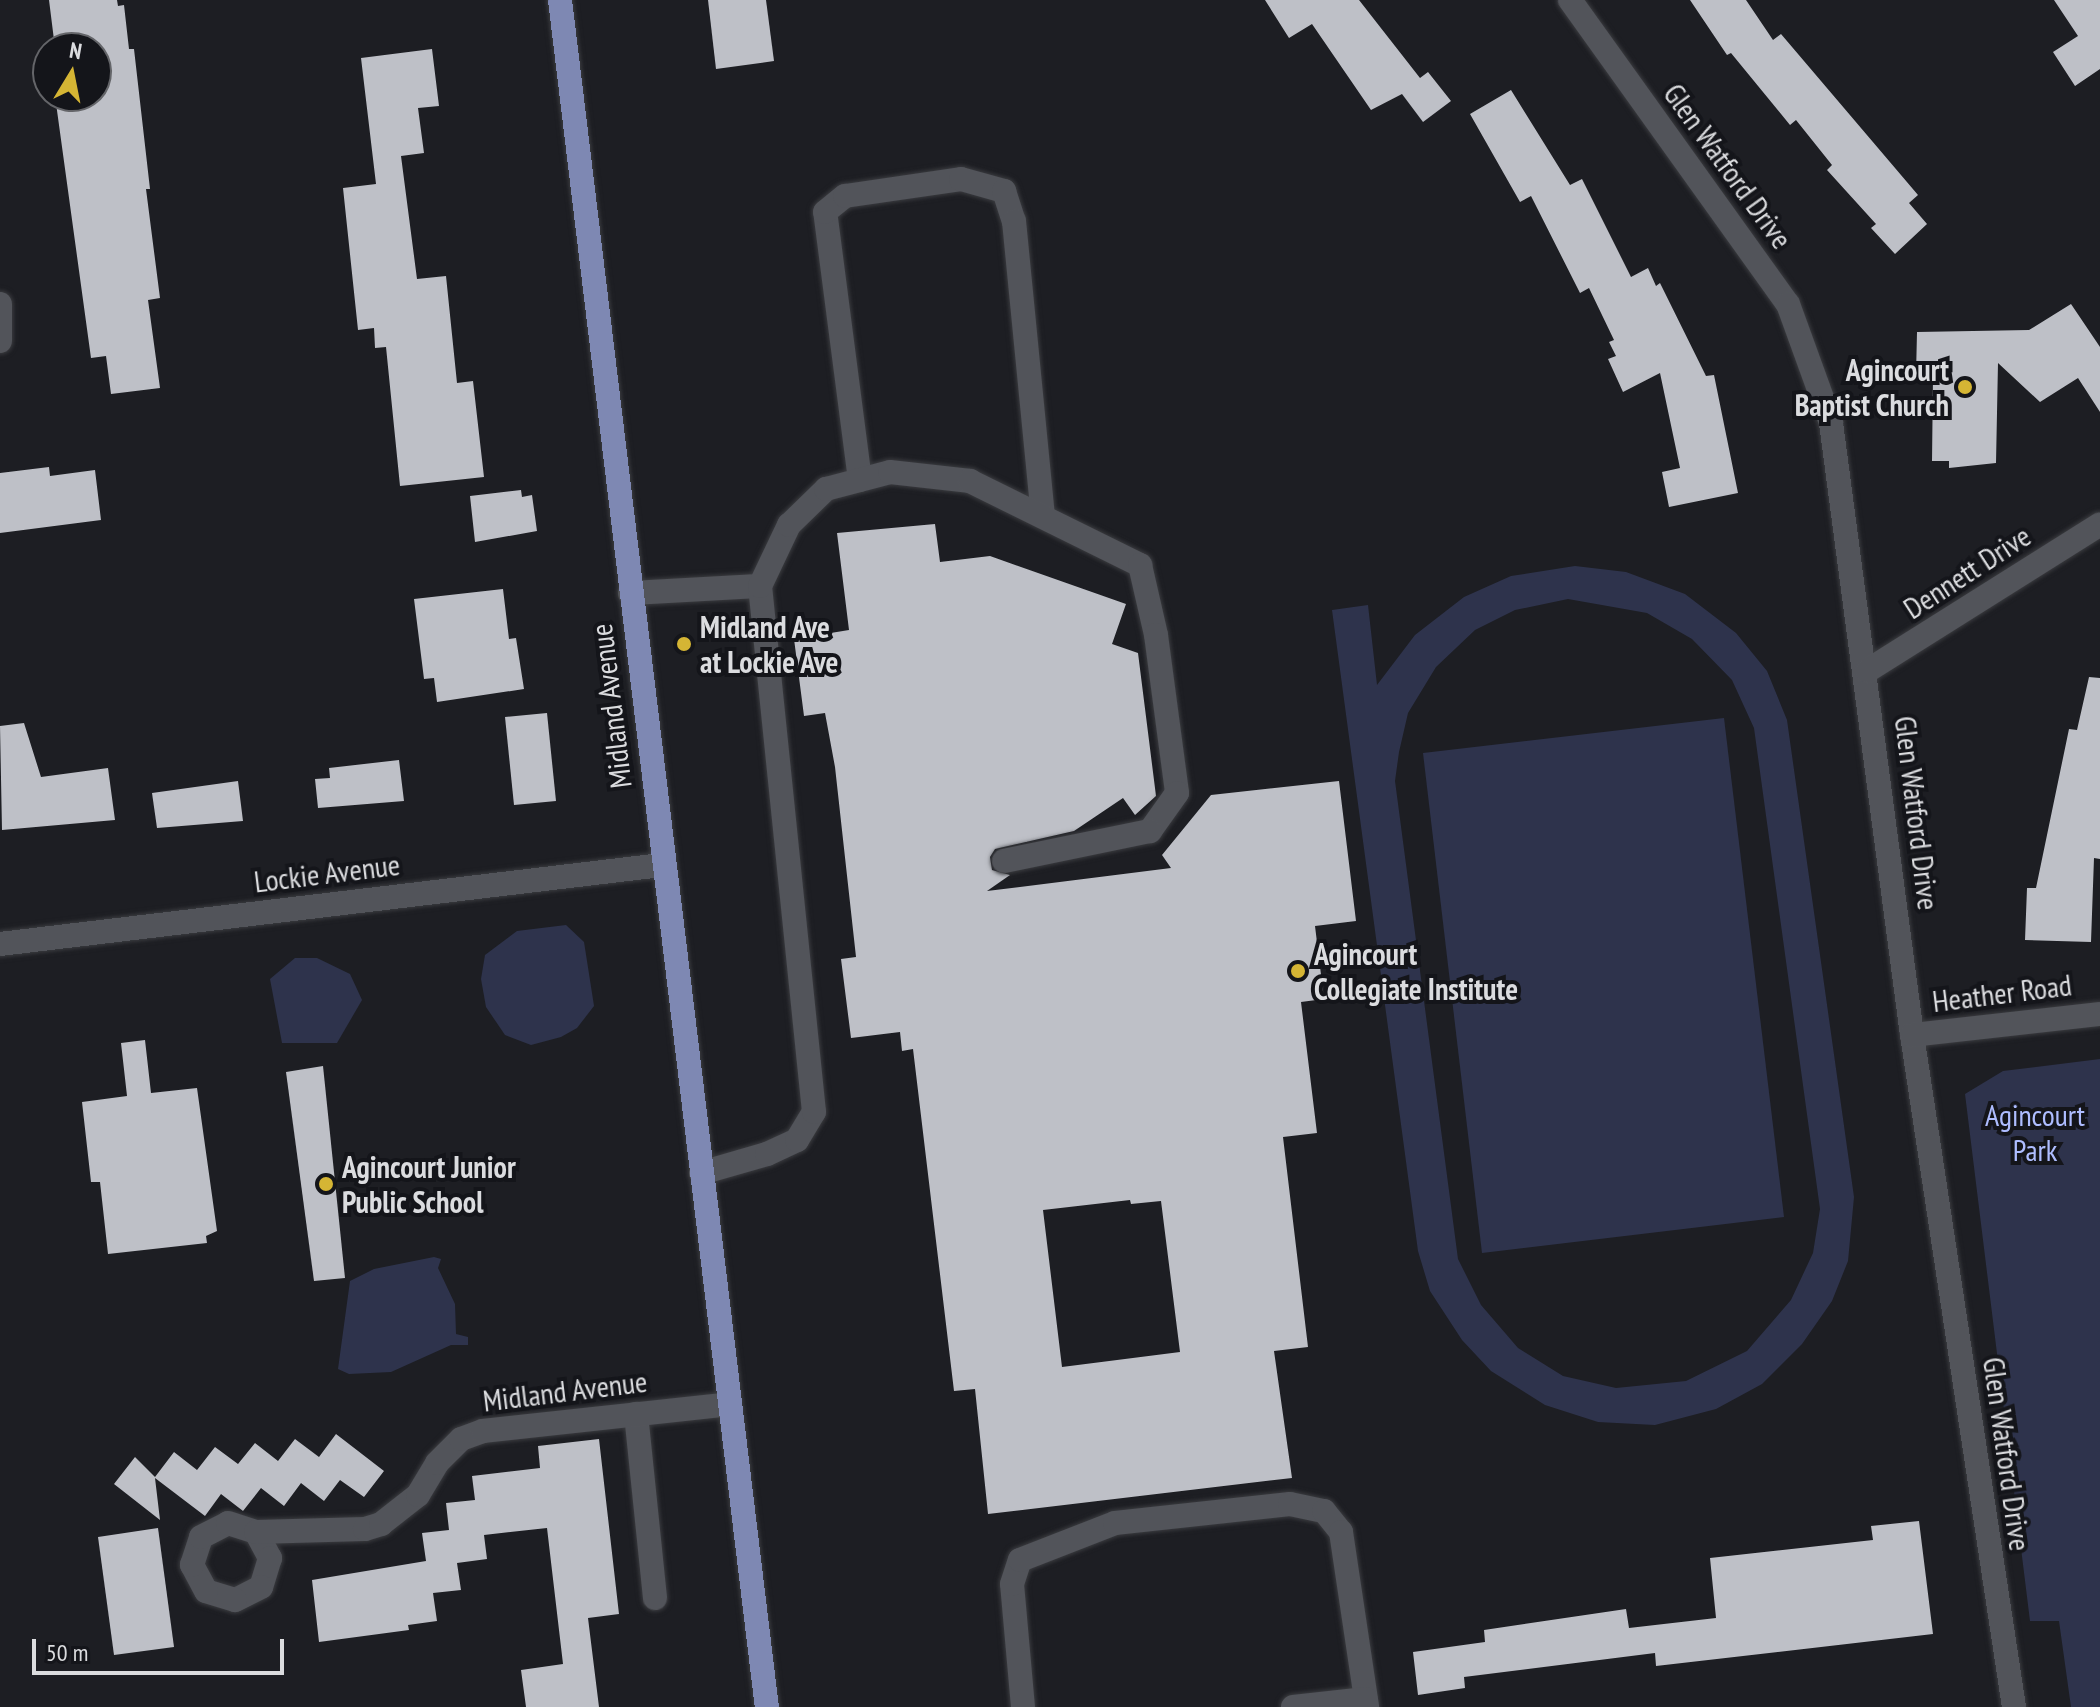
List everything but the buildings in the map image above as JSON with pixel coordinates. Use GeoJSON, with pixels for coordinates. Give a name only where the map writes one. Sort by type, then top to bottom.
{"type":"FeatureCollection","features":[{"type":"Feature","properties":{"kind":"main road","name":"Midland Avenue"},"geometry":{"type":"LineString","coordinates":[[560,0],[662,865],[767,1707]]}},
{"type":"Feature","properties":{"kind":"street","name":"Glen Watford Drive"},"geometry":{"type":"LineString","coordinates":[[1570,0],[1788,304],[1831,423],[1867,671],[1912,1035],[2014,1707]]}},
{"type":"Feature","properties":{"kind":"street"},"geometry":{"type":"LineString","coordinates":[[860,480],[825,212],[845,196],[961,179],[1004,191],[1014,221],[1043,515]]}},
{"type":"Feature","properties":{"kind":"street"},"geometry":{"type":"LineString","coordinates":[[0,304],[0,341]]}},
{"type":"Feature","properties":{"kind":"street"},"geometry":{"type":"LineString","coordinates":[[701,1173],[767,1154],[797,1140],[814,1112],[760,586],[789,525],[826,489],[890,472],[970,481],[1140,565],[1156,635],[1177,793],[1150,831],[1004,861]]}},
{"type":"Feature","properties":{"kind":"street","name":"Dennett Drive"},"geometry":{"type":"LineString","coordinates":[[1867,671],[2100,524]]}},
{"type":"Feature","properties":{"kind":"street"},"geometry":{"type":"LineString","coordinates":[[630,593],[760,586]]}},
{"type":"Feature","properties":{"kind":"street","name":"Lockie Avenue"},"geometry":{"type":"LineString","coordinates":[[0,944],[662,865]]}},
{"type":"Feature","properties":{"kind":"street","name":"Heather Road"},"geometry":{"type":"LineString","coordinates":[[1912,1035],[2100,1014]]}},
{"type":"Feature","properties":{"kind":"street","name":"Midland Avenue"},"geometry":{"type":"LineString","coordinates":[[256,1532],[373,1527],[396,1517],[461,1439],[497,1428],[730,1404]]}},
{"type":"Feature","properties":{"kind":"street"},"geometry":{"type":"LineString","coordinates":[[636,1414],[655,1598]]}},
{"type":"Feature","properties":{"kind":"street"},"geometry":{"type":"LineString","coordinates":[[1023,1707],[1012,1584],[1020,1560],[1115,1523],[1290,1504],[1324,1511],[1341,1532],[1366,1703],[1293,1707]]}},
{"type":"Feature","properties":{"kind":"green space"},"geometry":{"type":"Polygon","coordinates":[[[1575,566],[1626,572],[1685,594],[1736,633],[1767,671],[1787,720],[1854,1197],[1848,1261],[1832,1301],[1802,1344],[1762,1384],[1716,1409],[1655,1425],[1598,1422],[1545,1405],[1491,1371],[1462,1340],[1430,1291],[1418,1251],[1332,610],[1368,605],[1377,685],[1415,635],[1464,597],[1511,576],[1575,566]],[[1568,599],[1515,610],[1475,630],[1436,667],[1408,713],[1395,781],[1458,1259],[1481,1305],[1518,1348],[1563,1376],[1616,1388],[1686,1381],[1747,1351],[1791,1300],[1813,1253],[1820,1209],[1754,728],[1732,680],[1692,639],[1647,613],[1568,599]]]}},
{"type":"Feature","properties":{"kind":"green space"},"geometry":{"type":"Polygon","coordinates":[[[1724,718],[1784,1217],[1482,1253],[1423,753],[1724,718]]]}},
{"type":"Feature","properties":{"kind":"green space"},"geometry":{"type":"Polygon","coordinates":[[[566,925],[584,942],[594,1006],[577,1028],[561,1037],[531,1045],[505,1035],[486,1007],[481,979],[485,955],[517,931],[566,925]]]}},
{"type":"Feature","properties":{"kind":"green space"},"geometry":{"type":"Polygon","coordinates":[[[295,958],[317,958],[350,974],[362,1000],[337,1043],[282,1043],[270,979],[295,958]]]}},
{"type":"Feature","properties":{"kind":"green space","name":"Agincourt Park"},"geometry":{"type":"Polygon","coordinates":[[[2100,1059],[2100,1707],[2071,1707],[2059,1621],[2030,1621],[1965,1094],[2003,1071],[2100,1059]]]}},
{"type":"Feature","properties":{"kind":"green space"},"geometry":{"type":"Polygon","coordinates":[[[434,1257],[441,1259],[438,1268],[455,1304],[456,1334],[468,1337],[468,1345],[451,1345],[391,1372],[349,1374],[338,1369],[350,1281],[374,1269],[434,1257]]]}},
{"type":"Feature","properties":{"kind":"place","name":"Agincourt Baptist Church"},"geometry":{"type":"Point","coordinates":[1965,387]}},
{"type":"Feature","properties":{"kind":"place","name":"Midland Ave at Lockie Ave"},"geometry":{"type":"Point","coordinates":[684,644]}},
{"type":"Feature","properties":{"kind":"place","name":"Agincourt Collegiate Institute"},"geometry":{"type":"Point","coordinates":[1298,971]}},
{"type":"Feature","properties":{"kind":"place","name":"Agincourt Junior Public School"},"geometry":{"type":"Point","coordinates":[326,1184]}}]}
